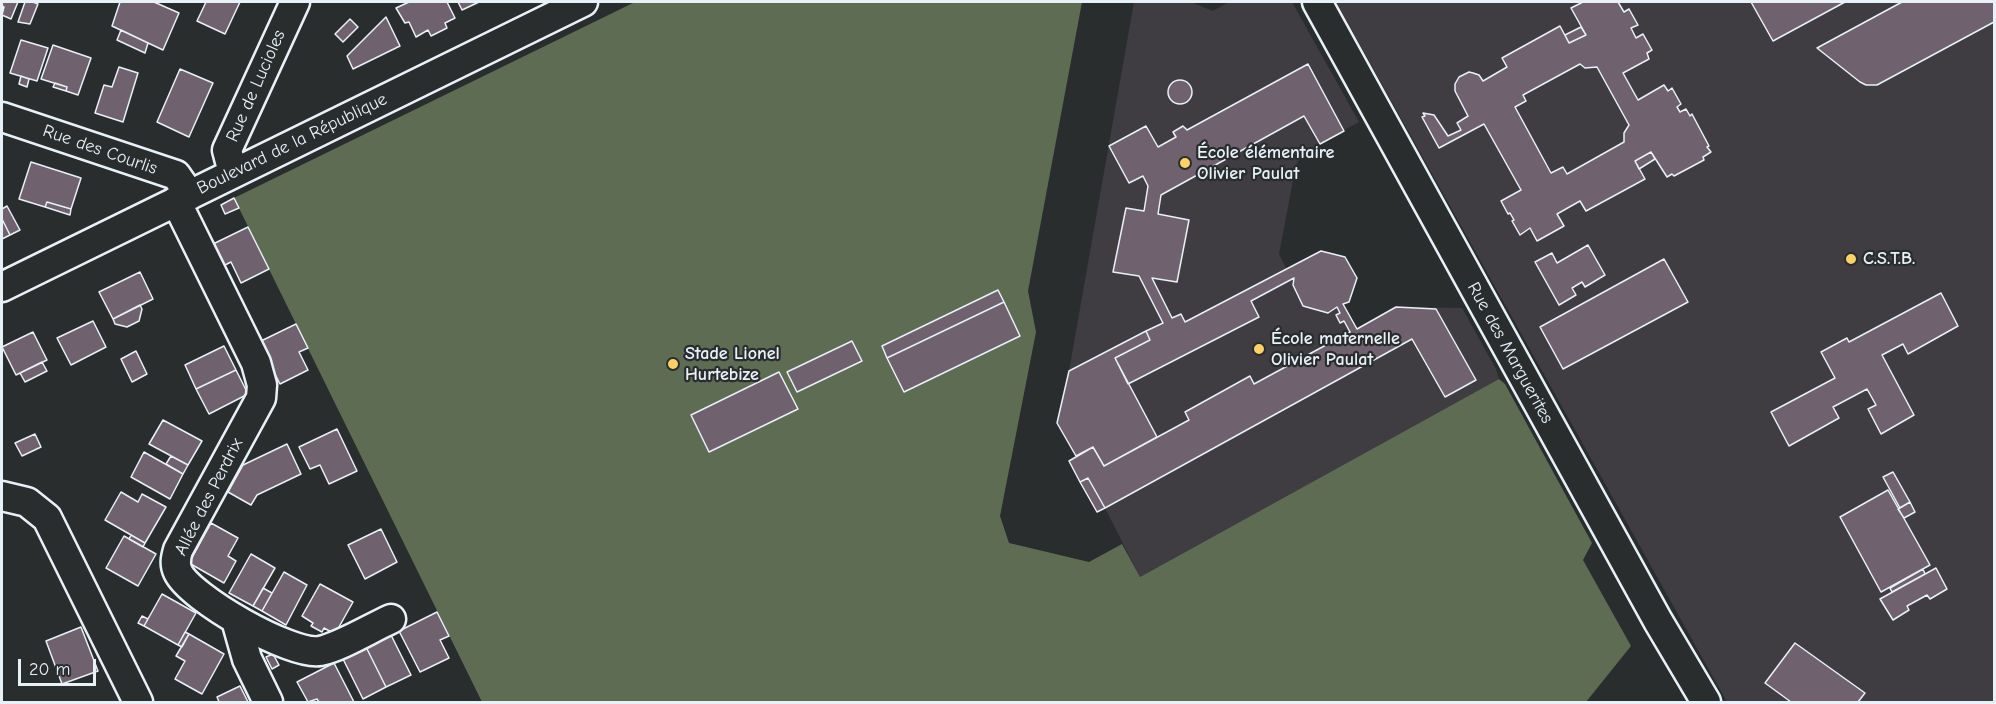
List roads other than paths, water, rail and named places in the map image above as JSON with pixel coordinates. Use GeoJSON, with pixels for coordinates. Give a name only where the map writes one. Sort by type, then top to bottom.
{"type":"FeatureCollection","features":[{"type":"Feature","properties":{"kind":"street","name":"Rue de Lucioles"},"geometry":{"type":"LineString","coordinates":[[233,173],[227,150],[295,2]]}},
{"type":"Feature","properties":{"kind":"street","name":"Boulevard de la République"},"geometry":{"type":"LineString","coordinates":[[2,287],[582,2]]}},
{"type":"Feature","properties":{"kind":"street","name":"Rue des Marguerites"},"geometry":{"type":"LineString","coordinates":[[1317,2],[1658,621],[1707,702]]}},
{"type":"Feature","properties":{"kind":"street","name":"Rue des Courlis"},"geometry":{"type":"LineString","coordinates":[[2,117],[176,175],[183,198]]}},
{"type":"Feature","properties":{"kind":"street","name":"Allée des Perdrix"},"geometry":{"type":"LineString","coordinates":[[183,198],[256,363],[262,385],[261,398],[178,550],[175,560],[176,570],[194,590],[236,620],[288,645],[304,650],[319,651],[391,619]]}},
{"type":"Feature","properties":{"kind":"street"},"geometry":{"type":"LineString","coordinates":[[2,496],[27,502],[47,518],[138,702]]}},
{"type":"Feature","properties":{"kind":"street"},"geometry":{"type":"LineString","coordinates":[[236,620],[247,659],[268,702]]}},
{"type":"Feature","properties":{"kind":"place","name":"École élémentaire Olivier Paulat"},"geometry":{"type":"Point","coordinates":[1185,163]}},
{"type":"Feature","properties":{"kind":"place","name":"C.S.T.B."},"geometry":{"type":"Point","coordinates":[1851,259]}},
{"type":"Feature","properties":{"kind":"place","name":"École maternelle Olivier Paulat"},"geometry":{"type":"Point","coordinates":[1259,349]}},
{"type":"Feature","properties":{"kind":"place","name":"Stade Lionel Hurtebize"},"geometry":{"type":"Point","coordinates":[673,364]}}]}
